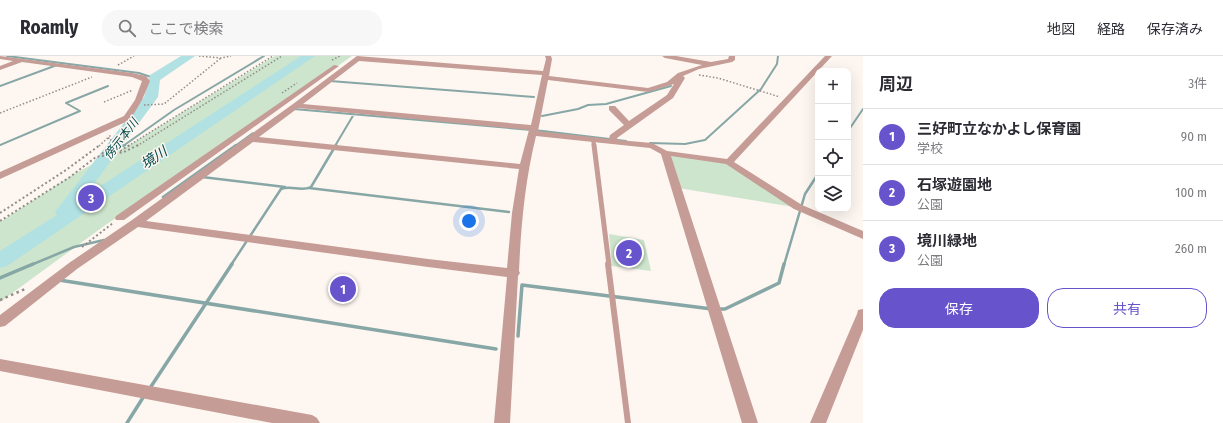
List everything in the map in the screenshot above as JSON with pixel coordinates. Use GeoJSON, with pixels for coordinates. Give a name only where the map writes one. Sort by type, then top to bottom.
{"type":"FeatureCollection","features":[{"type":"Feature","properties":{"kind":"street"},"geometry":{"type":"LineString","coordinates":[[502,423],[514,273],[517,213],[524,167],[549,59],[548,56]]}},
{"type":"Feature","properties":{"kind":"street"},"geometry":{"type":"LineString","coordinates":[[665,56],[714,65]]}},
{"type":"Feature","properties":{"kind":"street"},"geometry":{"type":"LineString","coordinates":[[614,142],[613,137],[670,96],[673,84],[672,79],[685,72],[730,61],[732,60],[732,56]]}},
{"type":"Feature","properties":{"kind":"street"},"geometry":{"type":"LineString","coordinates":[[729,162],[830,56]]}},
{"type":"Feature","properties":{"kind":"street"},"geometry":{"type":"LineString","coordinates":[[0,57],[107,71],[143,78],[146,81],[137,106],[127,118],[0,176]]}},
{"type":"Feature","properties":{"kind":"street"},"geometry":{"type":"LineString","coordinates":[[0,322],[73,266],[136,223],[296,106],[356,57]]}},
{"type":"Feature","properties":{"kind":"street"},"geometry":{"type":"LineString","coordinates":[[120,218],[356,57],[545,76],[648,90],[673,84],[690,74]]}},
{"type":"Feature","properties":{"kind":"street"},"geometry":{"type":"LineString","coordinates":[[0,68],[21,60]]}},
{"type":"Feature","properties":{"kind":"street"},"geometry":{"type":"LineString","coordinates":[[296,106],[533,131],[593,140],[652,146],[665,153],[729,162],[798,207],[863,235]]}},
{"type":"Feature","properties":{"kind":"street"},"geometry":{"type":"LineString","coordinates":[[612,108],[629,126]]}},
{"type":"Feature","properties":{"kind":"street"},"geometry":{"type":"LineString","coordinates":[[250,139],[524,167]]}},
{"type":"Feature","properties":{"kind":"street"},"geometry":{"type":"LineString","coordinates":[[665,153],[750,423]]}},
{"type":"Feature","properties":{"kind":"street"},"geometry":{"type":"LineString","coordinates":[[136,223],[428,263],[514,273]]}},
{"type":"Feature","properties":{"kind":"street"},"geometry":{"type":"LineString","coordinates":[[818,423],[863,314]]}},
{"type":"Feature","properties":{"kind":"street"},"geometry":{"type":"LineString","coordinates":[[0,365],[312,423]]}},
{"type":"Feature","properties":{"kind":"lane"},"geometry":{"type":"LineString","coordinates":[[593,140],[628,423]]}},
{"type":"Feature","properties":{"kind":"path"},"geometry":{"type":"LineString","coordinates":[[0,113],[107,71],[134,56]]}},
{"type":"Feature","properties":{"kind":"path"},"geometry":{"type":"LineString","coordinates":[[199,56],[221,58],[231,56]]}},
{"type":"Feature","properties":{"kind":"path"},"geometry":{"type":"LineString","coordinates":[[117,153],[273,56]]}},
{"type":"Feature","properties":{"kind":"path"},"geometry":{"type":"LineString","coordinates":[[0,221],[70,177],[96,157],[117,153],[137,146],[282,56]]}},
{"type":"Feature","properties":{"kind":"path"},"geometry":{"type":"LineString","coordinates":[[149,105],[164,104],[221,58]]}},
{"type":"Feature","properties":{"kind":"path"},"geometry":{"type":"LineString","coordinates":[[690,74],[718,78],[788,99]]}},
{"type":"Feature","properties":{"kind":"path"},"geometry":{"type":"LineString","coordinates":[[104,102],[145,86]]}},
{"type":"Feature","properties":{"kind":"path"},"geometry":{"type":"LineString","coordinates":[[0,213],[66,170],[108,138],[127,118]]}},
{"type":"Feature","properties":{"kind":"path"},"geometry":{"type":"LineString","coordinates":[[101,155],[109,146],[110,139],[108,138]]}},
{"type":"Feature","properties":{"kind":"path"},"geometry":{"type":"LineString","coordinates":[[78,250],[93,237]]}},
{"type":"Feature","properties":{"kind":"path"},"geometry":{"type":"LineString","coordinates":[[0,300],[25,289],[31,284]]}},
{"type":"Feature","properties":{"kind":"green space"},"geometry":{"type":"Polygon","coordinates":[[[275,56],[352,56],[104,226],[0,302],[0,222],[74,174],[131,144],[275,56]]]}},
{"type":"Feature","properties":{"kind":"green space"},"geometry":{"type":"Polygon","coordinates":[[[669,154],[727,163],[794,207],[678,188],[669,154]]]}},
{"type":"Feature","properties":{"kind":"green space"},"geometry":{"type":"Polygon","coordinates":[[[609,234],[644,240],[651,271],[612,266],[609,234]]]}},
{"type":"Feature","properties":{"kind":"waterway"},"geometry":{"type":"LineString","coordinates":[[7,56],[139,73],[154,78]]}},
{"type":"Feature","properties":{"kind":"waterway","name":"傍示本川"},"geometry":{"type":"LineString","coordinates":[[64,212],[151,97],[154,78],[189,56]]}},
{"type":"Feature","properties":{"kind":"waterway"},"geometry":{"type":"LineString","coordinates":[[124,145],[174,110],[264,56]]}},
{"type":"Feature","properties":{"kind":"waterway","name":"境川"},"geometry":{"type":"LineString","coordinates":[[0,261],[309,56]]}},
{"type":"Feature","properties":{"kind":"waterway"},"geometry":{"type":"LineString","coordinates":[[650,143],[685,144],[705,140],[761,89],[777,64],[778,56]]}},
{"type":"Feature","properties":{"kind":"waterway"},"geometry":{"type":"LineString","coordinates":[[0,86],[57,65]]}},
{"type":"Feature","properties":{"kind":"waterway"},"geometry":{"type":"LineString","coordinates":[[330,81],[534,97]]}},
{"type":"Feature","properties":{"kind":"waterway"},"geometry":{"type":"LineString","coordinates":[[0,145],[80,111],[66,103],[108,86]]}},
{"type":"Feature","properties":{"kind":"waterway"},"geometry":{"type":"LineString","coordinates":[[542,116],[578,109],[588,105],[606,104],[671,86]]}},
{"type":"Feature","properties":{"kind":"waterway"},"geometry":{"type":"LineString","coordinates":[[294,109],[354,114]]}},
{"type":"Feature","properties":{"kind":"waterway"},"geometry":{"type":"LineString","coordinates":[[851,127],[863,109]]}},
{"type":"Feature","properties":{"kind":"waterway"},"geometry":{"type":"LineString","coordinates":[[335,146],[354,114]]}},
{"type":"Feature","properties":{"kind":"waterway"},"geometry":{"type":"LineString","coordinates":[[354,114],[543,131],[626,141]]}},
{"type":"Feature","properties":{"kind":"waterway"},"geometry":{"type":"LineString","coordinates":[[235,146],[253,133]]}},
{"type":"Feature","properties":{"kind":"waterway"},"geometry":{"type":"LineString","coordinates":[[114,148],[124,145]]}},
{"type":"Feature","properties":{"kind":"waterway"},"geometry":{"type":"LineString","coordinates":[[163,197],[236,145]]}},
{"type":"Feature","properties":{"kind":"waterway"},"geometry":{"type":"LineString","coordinates":[[231,265],[281,189],[304,189],[311,187],[336,145]]}},
{"type":"Feature","properties":{"kind":"waterway"},"geometry":{"type":"LineString","coordinates":[[784,265],[805,194],[817,176]]}},
{"type":"Feature","properties":{"kind":"waterway"},"geometry":{"type":"LineString","coordinates":[[202,177],[285,187]]}},
{"type":"Feature","properties":{"kind":"waterway"},"geometry":{"type":"LineString","coordinates":[[309,188],[509,212]]}},
{"type":"Feature","properties":{"kind":"waterway"},"geometry":{"type":"LineString","coordinates":[[31,265],[74,247],[104,240]]}},
{"type":"Feature","properties":{"kind":"waterway"},"geometry":{"type":"LineString","coordinates":[[0,278],[33,264]]}},
{"type":"Feature","properties":{"kind":"waterway"},"geometry":{"type":"LineString","coordinates":[[206,303],[232,264]]}},
{"type":"Feature","properties":{"kind":"waterway"},"geometry":{"type":"LineString","coordinates":[[717,309],[725,309],[779,283],[784,264]]}},
{"type":"Feature","properties":{"kind":"waterway"},"geometry":{"type":"LineString","coordinates":[[59,280],[206,303]]}},
{"type":"Feature","properties":{"kind":"waterway"},"geometry":{"type":"LineString","coordinates":[[518,336],[522,285],[712,309]]}},
{"type":"Feature","properties":{"kind":"waterway"},"geometry":{"type":"LineString","coordinates":[[150,388],[206,303]]}},
{"type":"Feature","properties":{"kind":"waterway"},"geometry":{"type":"LineString","coordinates":[[206,303],[496,349]]}},
{"type":"Feature","properties":{"kind":"waterway"},"geometry":{"type":"LineString","coordinates":[[127,423],[144,396]]}},
{"type":"Feature","properties":{"kind":"place","name":"境川緑地"},"geometry":{"type":"Point","coordinates":[91,198]}},
{"type":"Feature","properties":{"kind":"place","name":"石塚遊園地"},"geometry":{"type":"Point","coordinates":[629,253]}},
{"type":"Feature","properties":{"kind":"place","name":"三好町立なかよし保育園"},"geometry":{"type":"Point","coordinates":[343,289]}}]}
